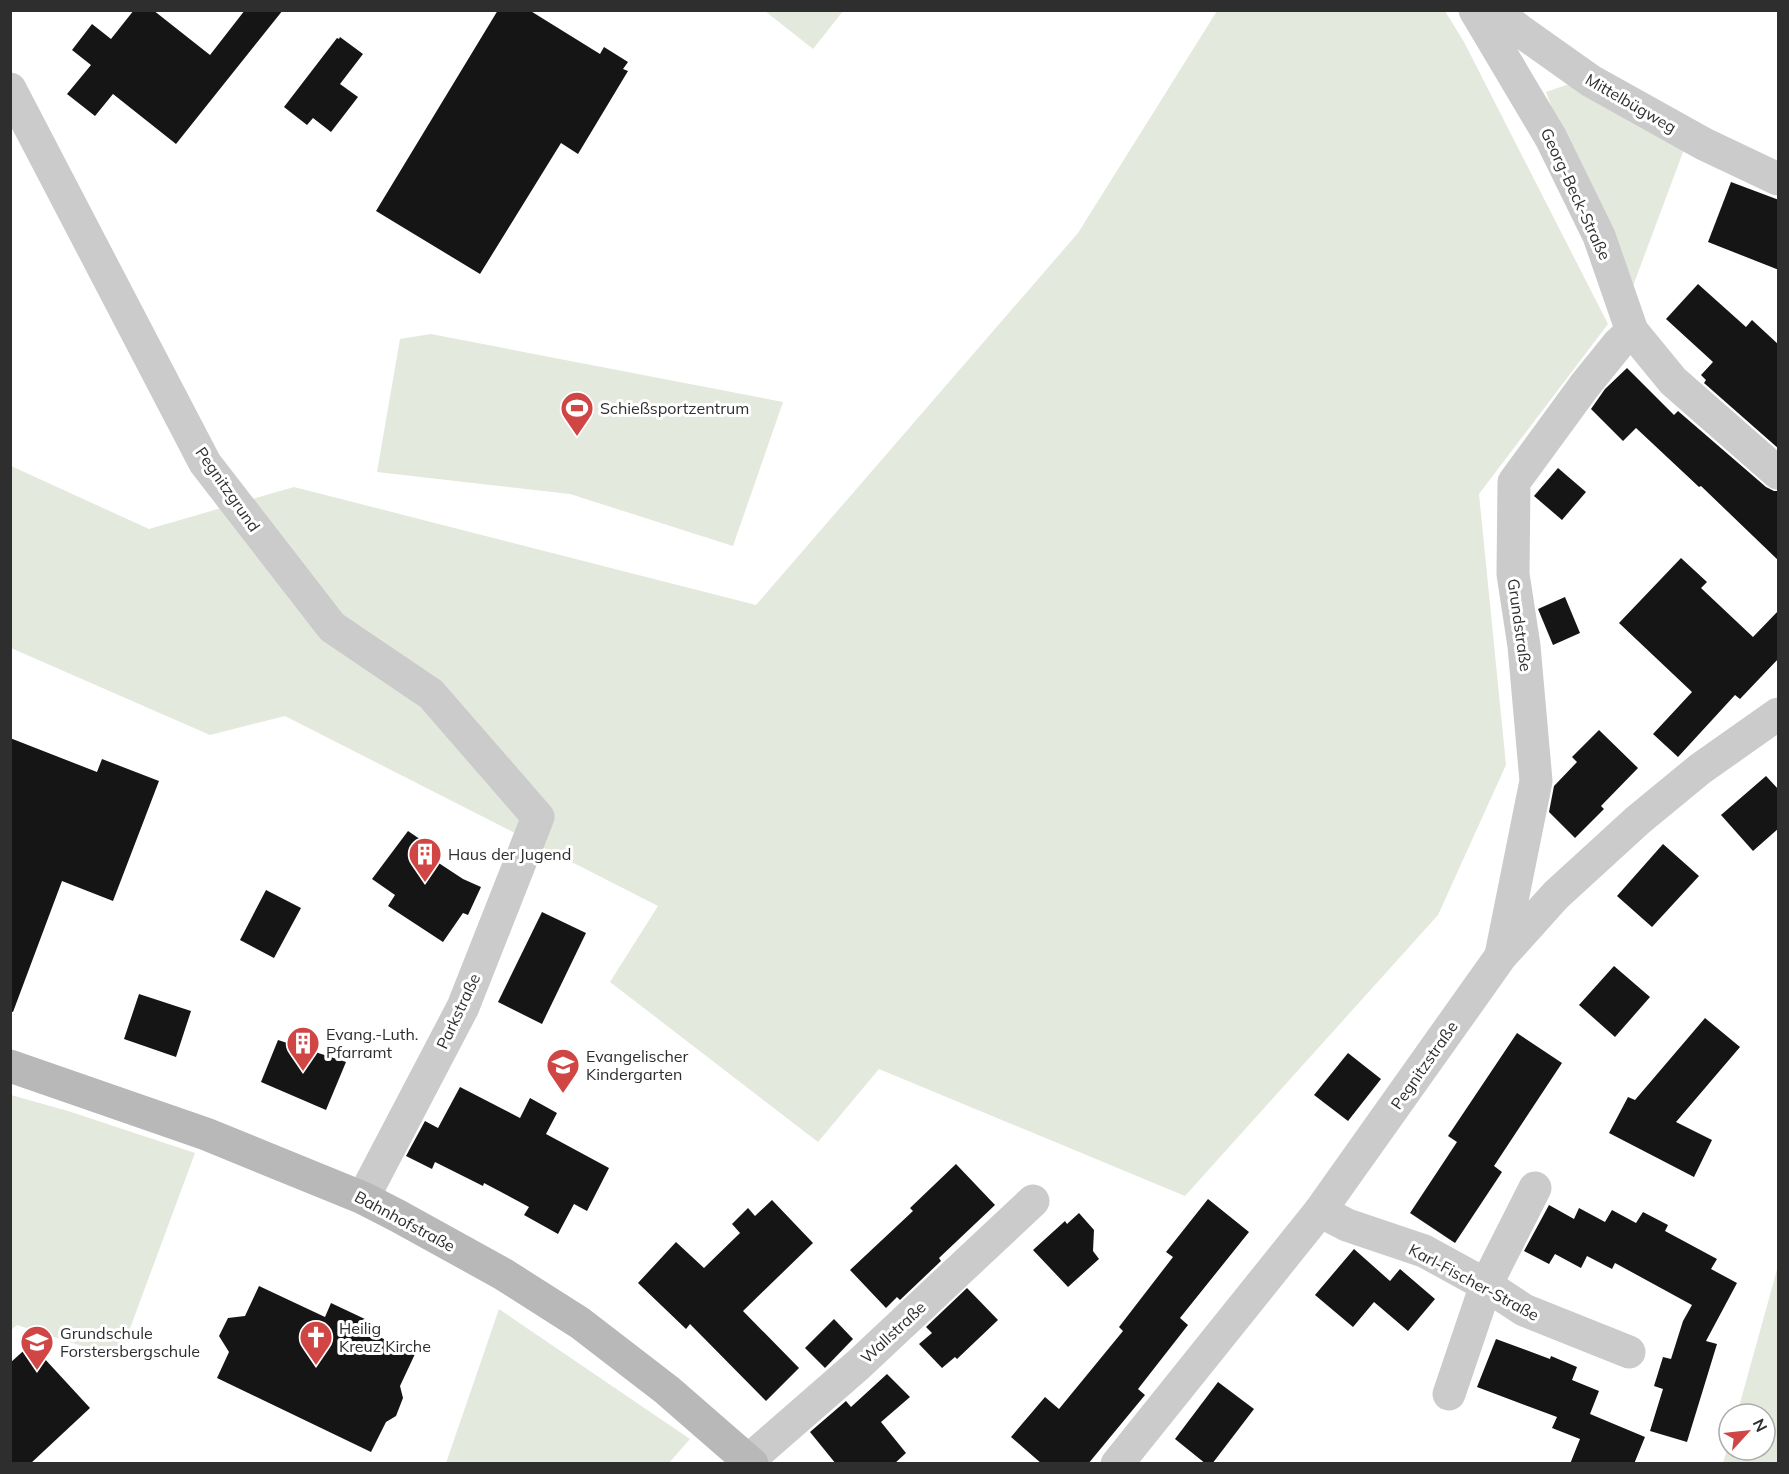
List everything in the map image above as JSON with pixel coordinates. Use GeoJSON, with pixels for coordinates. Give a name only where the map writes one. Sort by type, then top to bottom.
{"type":"FeatureCollection","features":[{"type":"Feature","properties":{"kind":"main road","name":"Bahnhofstraße"},"geometry":{"type":"LineString","coordinates":[[10,1066],[206,1134],[363,1198],[503,1274],[580,1323],[667,1390],[750,1462]]}},
{"type":"Feature","properties":{"kind":"street","name":"Georg-Beck-Straße"},"geometry":{"type":"LineString","coordinates":[[1475,10],[1546,128],[1566,167],[1599,236],[1632,331],[1672,381],[1779,473]]}},
{"type":"Feature","properties":{"kind":"street","name":"Mittelbügweg"},"geometry":{"type":"LineString","coordinates":[[1494,10],[1591,81],[1704,144],[1779,179]]}},
{"type":"Feature","properties":{"kind":"street","name":"Pegnitzgrund"},"geometry":{"type":"LineString","coordinates":[[10,89],[205,463],[332,627],[431,694],[537,817]]}},
{"type":"Feature","properties":{"kind":"street","name":"Grundstraße"},"geometry":{"type":"LineString","coordinates":[[1501,956],[1536,781],[1524,645],[1513,574],[1514,482],[1585,385],[1619,343],[1632,331]]}},
{"type":"Feature","properties":{"kind":"street","name":"Pegnitzstraße"},"geometry":{"type":"LineString","coordinates":[[1117,1464],[1320,1211],[1501,956],[1556,895],[1638,820],[1701,769],[1779,714]]}},
{"type":"Feature","properties":{"kind":"street","name":"Parkstraße"},"geometry":{"type":"LineString","coordinates":[[363,1198],[463,1007],[537,817]]}},
{"type":"Feature","properties":{"kind":"street"},"geometry":{"type":"LineString","coordinates":[[1449,1394],[1486,1286],[1535,1188]]}},
{"type":"Feature","properties":{"kind":"street","name":"Wallstraße"},"geometry":{"type":"LineString","coordinates":[[750,1462],[858,1365],[1033,1201]]}},
{"type":"Feature","properties":{"kind":"street","name":"Karl-Fischer-Straße"},"geometry":{"type":"LineString","coordinates":[[1320,1211],[1347,1225],[1424,1251],[1524,1310],[1629,1352]]}},
{"type":"Feature","properties":{"kind":"shaded area"},"geometry":{"type":"Polygon","coordinates":[[[765,11],[843,11],[813,49],[765,11]]]}},
{"type":"Feature","properties":{"kind":"shaded area"},"geometry":{"type":"Polygon","coordinates":[[[1217,11],[1445,11],[1464,42],[1608,324],[1479,494],[1506,765],[1438,915],[1185,1196],[879,1069],[818,1142],[610,982],[658,906],[285,716],[210,735],[11,648],[11,466],[149,529],[294,487],[756,605],[1078,233],[1217,11]]]}},
{"type":"Feature","properties":{"kind":"shaded area"},"geometry":{"type":"Polygon","coordinates":[[[1587,78],[1689,136],[1627,302],[1593,220],[1546,92],[1587,78]]]}},
{"type":"Feature","properties":{"kind":"shaded area","name":"Schießsportzentrum"},"geometry":{"type":"Polygon","coordinates":[[[431,334],[783,402],[733,546],[570,494],[377,472],[400,339],[431,334]]]}},
{"type":"Feature","properties":{"kind":"shaded area"},"geometry":{"type":"Polygon","coordinates":[[[11,1095],[68,1111],[195,1153],[119,1358],[17,1325],[11,1330],[11,1095]]]}},
{"type":"Feature","properties":{"kind":"shaded area"},"geometry":{"type":"Polygon","coordinates":[[[1778,1266],[1778,1463],[1723,1463],[1777,1462],[1777,1402],[1740,1402],[1778,1266]]]}},
{"type":"Feature","properties":{"kind":"shaded area"},"geometry":{"type":"Polygon","coordinates":[[[499,1309],[690,1439],[669,1463],[446,1463],[499,1309]]]}},
{"type":"Feature","properties":{"kind":"building"},"geometry":{"type":"Polygon","coordinates":[[[134,10],[153,10],[210,55],[245,10],[283,10],[176,144],[113,94],[95,116],[67,94],[91,65],[72,50],[92,24],[111,39],[134,10]]]}},
{"type":"Feature","properties":{"kind":"building"},"geometry":{"type":"Polygon","coordinates":[[[498,10],[529,10],[600,54],[604,47],[628,62],[623,69],[628,71],[578,154],[561,143],[480,274],[376,211],[498,10]]]}},
{"type":"Feature","properties":{"kind":"building"},"geometry":{"type":"Polygon","coordinates":[[[340,37],[363,54],[340,84],[358,97],[331,132],[313,118],[307,125],[284,107],[340,37]]]}},
{"type":"Feature","properties":{"kind":"building"},"geometry":{"type":"Polygon","coordinates":[[[1731,182],[1779,200],[1779,270],[1708,242],[1731,182]]]}},
{"type":"Feature","properties":{"kind":"building"},"geometry":{"type":"Polygon","coordinates":[[[1698,284],[1746,327],[1752,320],[1779,345],[1779,449],[1704,383],[1706,380],[1701,375],[1713,362],[1666,319],[1698,284]]]}},
{"type":"Feature","properties":{"kind":"building"},"geometry":{"type":"Polygon","coordinates":[[[1627,368],[1674,415],[1678,411],[1766,487],[1779,491],[1779,561],[1636,428],[1623,441],[1591,409],[1605,389],[1627,368]]]}},
{"type":"Feature","properties":{"kind":"building"},"geometry":{"type":"Polygon","coordinates":[[[1558,468],[1586,492],[1562,520],[1534,496],[1558,468]]]}},
{"type":"Feature","properties":{"kind":"building"},"geometry":{"type":"Polygon","coordinates":[[[1681,558],[1707,582],[1701,588],[1753,637],[1779,610],[1779,658],[1740,699],[1735,695],[1678,757],[1653,734],[1692,692],[1619,623],[1681,558]]]}},
{"type":"Feature","properties":{"kind":"building"},"geometry":{"type":"Polygon","coordinates":[[[1565,597],[1580,633],[1553,645],[1538,609],[1565,597]]]}},
{"type":"Feature","properties":{"kind":"building"},"geometry":{"type":"Polygon","coordinates":[[[1599,730],[1638,768],[1601,806],[1604,809],[1575,838],[1549,812],[1554,786],[1577,762],[1572,757],[1599,730]]]}},
{"type":"Feature","properties":{"kind":"building"},"geometry":{"type":"Polygon","coordinates":[[[10,738],[97,772],[102,759],[159,781],[113,901],[62,881],[13,1012],[10,1011],[10,738]]]}},
{"type":"Feature","properties":{"kind":"building"},"geometry":{"type":"Polygon","coordinates":[[[1766,776],[1779,790],[1779,828],[1753,851],[1721,815],[1766,776]]]}},
{"type":"Feature","properties":{"kind":"building","name":"Haus der Jugend"},"geometry":{"type":"Polygon","coordinates":[[[408,831],[430,846],[425,854],[463,879],[481,887],[468,915],[463,913],[443,942],[388,906],[395,895],[372,879],[408,831]]]}},
{"type":"Feature","properties":{"kind":"building"},"geometry":{"type":"Polygon","coordinates":[[[1663,844],[1699,876],[1652,927],[1617,896],[1663,844]]]}},
{"type":"Feature","properties":{"kind":"building"},"geometry":{"type":"Polygon","coordinates":[[[266,890],[301,908],[274,958],[240,940],[266,890]]]}},
{"type":"Feature","properties":{"kind":"building"},"geometry":{"type":"Polygon","coordinates":[[[542,912],[586,933],[542,1024],[498,1002],[542,912]]]}},
{"type":"Feature","properties":{"kind":"building"},"geometry":{"type":"Polygon","coordinates":[[[1614,966],[1650,997],[1615,1037],[1579,1005],[1614,966]]]}},
{"type":"Feature","properties":{"kind":"building"},"geometry":{"type":"Polygon","coordinates":[[[139,994],[191,1011],[176,1057],[124,1039],[139,994]]]}},
{"type":"Feature","properties":{"kind":"building"},"geometry":{"type":"Polygon","coordinates":[[[1705,1018],[1740,1047],[1676,1122],[1712,1140],[1694,1177],[1609,1133],[1628,1097],[1635,1100],[1705,1018]]]}},
{"type":"Feature","properties":{"kind":"building"},"geometry":{"type":"Polygon","coordinates":[[[1517,1033],[1562,1063],[1494,1166],[1502,1172],[1455,1243],[1410,1213],[1457,1142],[1448,1136],[1517,1033]]]}},
{"type":"Feature","properties":{"kind":"building","name":"Evang.-Luth. Pfarramt"},"geometry":{"type":"Polygon","coordinates":[[[278,1040],[346,1062],[326,1110],[261,1082],[278,1040]]]}},
{"type":"Feature","properties":{"kind":"building"},"geometry":{"type":"Polygon","coordinates":[[[1348,1053],[1381,1079],[1348,1121],[1314,1095],[1348,1053]]]}},
{"type":"Feature","properties":{"kind":"building"},"geometry":{"type":"Polygon","coordinates":[[[460,1087],[520,1118],[530,1098],[557,1113],[546,1134],[609,1168],[587,1211],[574,1204],[558,1234],[524,1215],[529,1207],[484,1183],[483,1186],[435,1162],[432,1169],[406,1156],[425,1121],[438,1128],[460,1087]]]}},
{"type":"Feature","properties":{"kind":"building"},"geometry":{"type":"Polygon","coordinates":[[[956,1164],[995,1205],[939,1258],[941,1261],[900,1300],[897,1297],[886,1308],[850,1270],[913,1211],[910,1208],[956,1164]]]}},
{"type":"Feature","properties":{"kind":"building"},"geometry":{"type":"Polygon","coordinates":[[[1208,1199],[1249,1232],[1180,1318],[1188,1325],[1138,1389],[1145,1395],[1088,1464],[1042,1464],[1011,1437],[1045,1397],[1059,1409],[1123,1331],[1119,1327],[1173,1257],[1166,1252],[1208,1199]]]}},
{"type":"Feature","properties":{"kind":"building"},"geometry":{"type":"Polygon","coordinates":[[[772,1200],[813,1243],[743,1311],[799,1368],[766,1401],[690,1324],[686,1329],[638,1283],[676,1242],[704,1268],[740,1233],[732,1224],[748,1208],[755,1216],[772,1200]]]}},
{"type":"Feature","properties":{"kind":"building"},"geometry":{"type":"Polygon","coordinates":[[[1549,1205],[1574,1219],[1579,1208],[1605,1222],[1612,1210],[1636,1223],[1643,1212],[1668,1225],[1665,1231],[1717,1259],[1711,1269],[1737,1283],[1706,1341],[1717,1344],[1687,1442],[1650,1431],[1663,1389],[1654,1386],[1663,1357],[1671,1359],[1683,1321],[1692,1305],[1615,1263],[1612,1269],[1587,1256],[1581,1268],[1555,1254],[1549,1264],[1524,1251],[1549,1205]]]}},
{"type":"Feature","properties":{"kind":"building"},"geometry":{"type":"Polygon","coordinates":[[[1079,1213],[1094,1230],[1093,1251],[1099,1259],[1068,1287],[1033,1250],[1065,1221],[1067,1224],[1079,1213]]]}},
{"type":"Feature","properties":{"kind":"building"},"geometry":{"type":"Polygon","coordinates":[[[1354,1249],[1390,1281],[1400,1269],[1435,1299],[1408,1331],[1374,1302],[1353,1327],[1315,1295],[1354,1249]]]}},
{"type":"Feature","properties":{"kind":"building","name":"Heilig Kreuz Kirche"},"geometry":{"type":"Polygon","coordinates":[[[259,1286],[325,1317],[331,1303],[367,1320],[363,1329],[415,1354],[400,1386],[403,1398],[396,1416],[386,1422],[371,1452],[217,1378],[229,1352],[219,1336],[228,1318],[245,1316],[259,1286]]]}},
{"type":"Feature","properties":{"kind":"building"},"geometry":{"type":"Polygon","coordinates":[[[967,1288],[998,1320],[957,1359],[955,1357],[942,1368],[919,1344],[932,1333],[926,1327],[967,1288]]]}},
{"type":"Feature","properties":{"kind":"building"},"geometry":{"type":"Polygon","coordinates":[[[834,1319],[853,1339],[825,1368],[805,1348],[834,1319]]]}},
{"type":"Feature","properties":{"kind":"building"},"geometry":{"type":"Polygon","coordinates":[[[1496,1339],[1550,1359],[1551,1356],[1577,1367],[1572,1380],[1599,1391],[1590,1414],[1645,1437],[1634,1464],[1570,1464],[1580,1439],[1552,1428],[1557,1417],[1477,1387],[1496,1339]]]}},
{"type":"Feature","properties":{"kind":"building","name":"Grundschule Forstersbergschule"},"geometry":{"type":"Polygon","coordinates":[[[31,1344],[90,1408],[30,1464],[10,1464],[10,1363],[31,1344]]]}},
{"type":"Feature","properties":{"kind":"building"},"geometry":{"type":"Polygon","coordinates":[[[887,1374],[910,1397],[881,1422],[906,1453],[894,1464],[836,1464],[810,1432],[846,1401],[851,1407],[887,1374]]]}},
{"type":"Feature","properties":{"kind":"building"},"geometry":{"type":"Polygon","coordinates":[[[1218,1382],[1254,1409],[1212,1464],[1206,1464],[1175,1439],[1218,1382]]]}},
{"type":"Feature","properties":{"kind":"place","name":"Schießsportzentrum"},"geometry":{"type":"Point","coordinates":[577,437]}},
{"type":"Feature","properties":{"kind":"place","name":"Haus der Jugend"},"geometry":{"type":"Point","coordinates":[425,883]}},
{"type":"Feature","properties":{"kind":"place","name":"Evang.-Luth. Pfarramt"},"geometry":{"type":"Point","coordinates":[303,1072]}},
{"type":"Feature","properties":{"kind":"place","name":"Evangelischer Kindergarten"},"geometry":{"type":"Point","coordinates":[563,1094]}},
{"type":"Feature","properties":{"kind":"place","name":"Heilig Kreuz Kirche"},"geometry":{"type":"Point","coordinates":[316,1366]}},
{"type":"Feature","properties":{"kind":"place","name":"Grundschule Forstersbergschule"},"geometry":{"type":"Point","coordinates":[37,1371]}}]}
